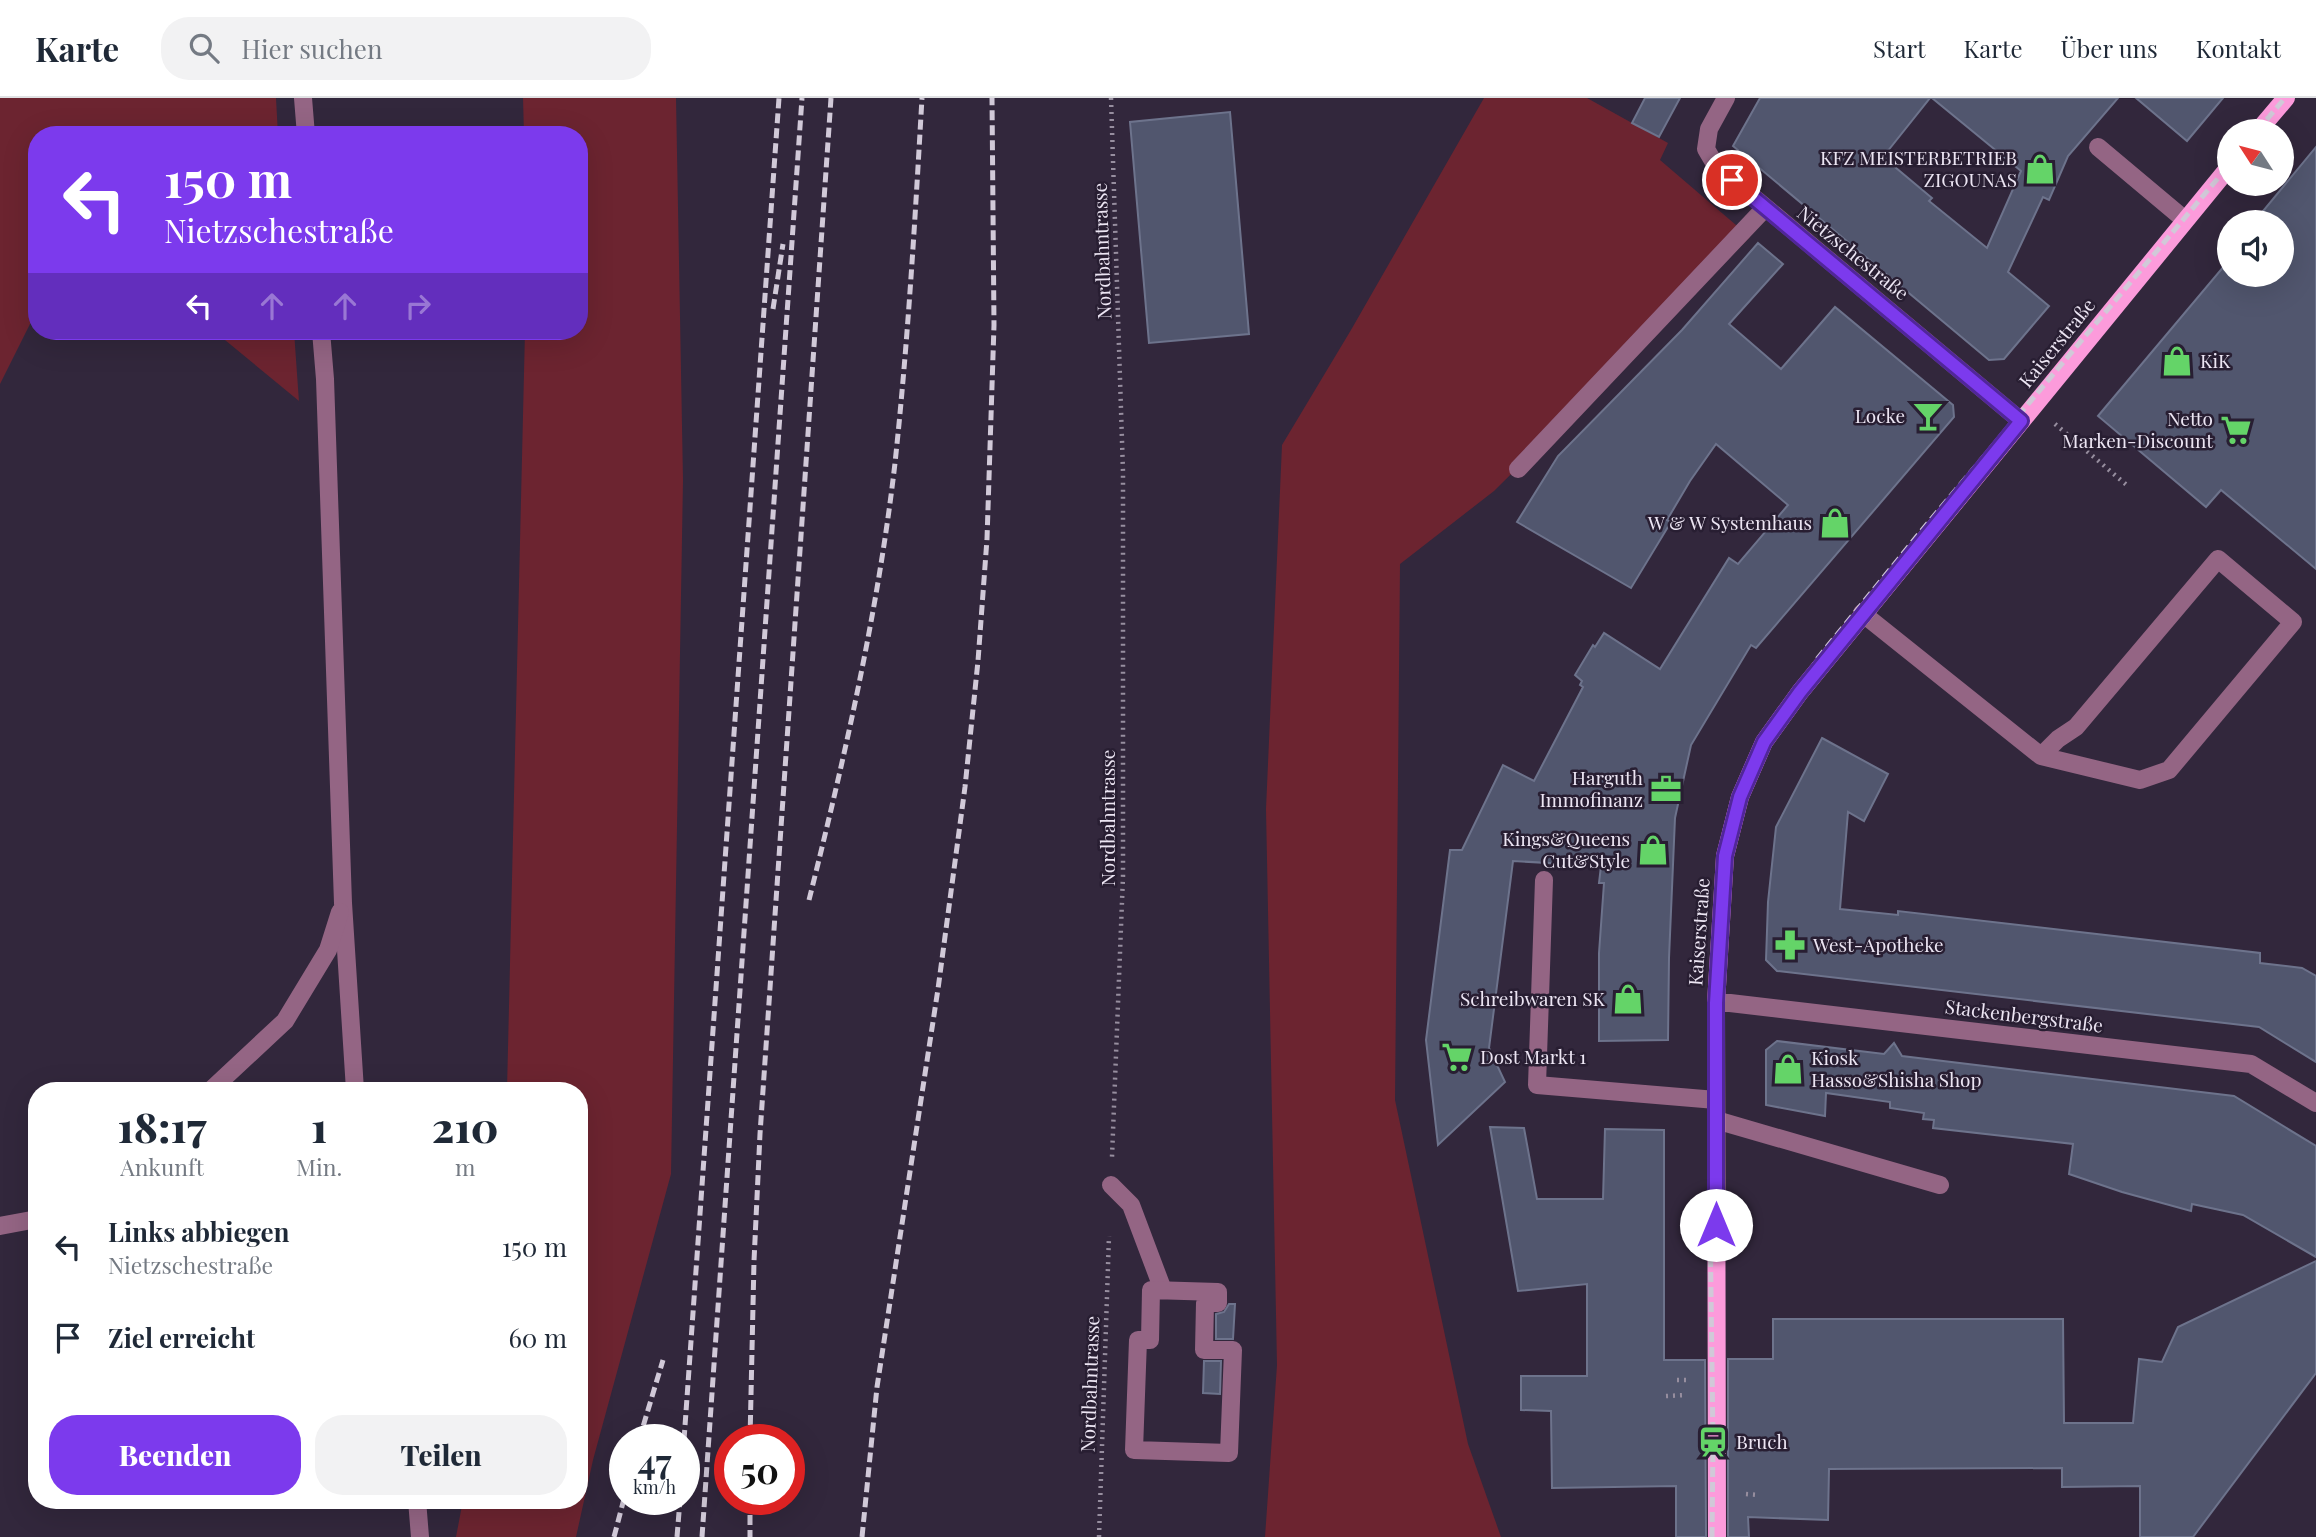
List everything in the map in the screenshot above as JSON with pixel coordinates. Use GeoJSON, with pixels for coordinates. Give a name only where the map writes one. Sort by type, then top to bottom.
{"type":"FeatureCollection","features":[{"type":"Feature","properties":{"kind":"main road"},"geometry":{"type":"LineString","coordinates":[[2268,119],[2286,98]]}},
{"type":"Feature","properties":{"kind":"main road","name":"Kaiserstraße"},"geometry":{"type":"LineString","coordinates":[[1717,1537],[1716,1003],[1725,856],[1740,797],[1764,742],[1800,692],[2217,182]]}},
{"type":"Feature","properties":{"kind":"street"},"geometry":{"type":"LineString","coordinates":[[303,98],[305,126]]}},
{"type":"Feature","properties":{"kind":"street","name":"Nietzschestraße"},"geometry":{"type":"LineString","coordinates":[[1726,98],[1709,129],[1706,149],[1716,166],[2021,421]]}},
{"type":"Feature","properties":{"kind":"street"},"geometry":{"type":"LineString","coordinates":[[2098,147],[2185,220]]}},
{"type":"Feature","properties":{"kind":"street"},"geometry":{"type":"LineString","coordinates":[[1518,468],[1765,208]]}},
{"type":"Feature","properties":{"kind":"street"},"geometry":{"type":"LineString","coordinates":[[322,340],[343,903],[354,1082]]}},
{"type":"Feature","properties":{"kind":"street"},"geometry":{"type":"LineString","coordinates":[[1862,613],[2041,756],[2140,780],[2169,769],[2293,622],[2218,559],[2076,727],[2058,739],[2041,756]]}},
{"type":"Feature","properties":{"kind":"street"},"geometry":{"type":"LineString","coordinates":[[1544,880],[1537,1085],[1716,1100]]}},
{"type":"Feature","properties":{"kind":"street"},"geometry":{"type":"LineString","coordinates":[[220,1082],[285,1021],[328,950],[343,903]]}},
{"type":"Feature","properties":{"kind":"street","name":"Stackenbergstraße"},"geometry":{"type":"LineString","coordinates":[[1716,1003],[1744,1004],[2251,1064],[2316,1103]]}},
{"type":"Feature","properties":{"kind":"street"},"geometry":{"type":"LineString","coordinates":[[1716,1121],[1940,1185]]}},
{"type":"Feature","properties":{"kind":"street"},"geometry":{"type":"LineString","coordinates":[[1111,1185],[1131,1205],[1163,1290]]}},
{"type":"Feature","properties":{"kind":"street"},"geometry":{"type":"LineString","coordinates":[[0,1226],[28,1221]]}},
{"type":"Feature","properties":{"kind":"street"},"geometry":{"type":"LineString","coordinates":[[1151,1290],[1163,1290],[1218,1292],[1218,1303],[1205,1303],[1204,1350],[1233,1350],[1229,1453],[1134,1450],[1138,1340],[1150,1340],[1151,1290]]}},
{"type":"Feature","properties":{"kind":"street"},"geometry":{"type":"LineString","coordinates":[[418,1509],[420,1537]]}},
{"type":"Feature","properties":{"kind":"path","name":"Nordbahntrasse"},"geometry":{"type":"LineString","coordinates":[[1098,1537],[1123,876],[1123,472],[1111,98]]}},
{"type":"Feature","properties":{"kind":"path"},"geometry":{"type":"LineString","coordinates":[[2075,441],[2129,487]]}},
{"type":"Feature","properties":{"kind":"path"},"geometry":{"type":"LineString","coordinates":[[1675,1396],[1666,1396],[1687,1396],[1687,1380]]}},
{"type":"Feature","properties":{"kind":"path"},"geometry":{"type":"LineString","coordinates":[[1748,1495],[1758,1495]]}},
{"type":"Feature","properties":{"kind":"shaded area"},"geometry":{"type":"Polygon","coordinates":[[[0,98],[276,98],[278,126],[28,126],[28,328],[0,384],[0,98]]]}},
{"type":"Feature","properties":{"kind":"shaded area"},"geometry":{"type":"Polygon","coordinates":[[[523,98],[676,98],[683,480],[671,1174],[588,1483],[588,1082],[507,1082],[525,340],[588,340],[588,126],[524,126],[523,98]]]}},
{"type":"Feature","properties":{"kind":"shaded area"},"geometry":{"type":"Polygon","coordinates":[[[1484,98],[1587,98],[1668,143],[1660,160],[1750,237],[1494,491],[1400,564],[1395,1100],[1468,1444],[1501,1537],[1265,1537],[1277,1365],[1266,809],[1282,445],[1484,98]]]}},
{"type":"Feature","properties":{"kind":"shaded area"},"geometry":{"type":"Polygon","coordinates":[[[225,340],[295,340],[299,401],[225,340]]]}},
{"type":"Feature","properties":{"kind":"shaded area"},"geometry":{"type":"Polygon","coordinates":[[[461,1509],[582,1509],[576,1537],[456,1537],[461,1509]]]}},
{"type":"Feature","properties":{"kind":"building"},"geometry":{"type":"Polygon","coordinates":[[[1645,98],[1680,98],[1659,137],[1632,123],[1645,98]]]}},
{"type":"Feature","properties":{"kind":"building"},"geometry":{"type":"Polygon","coordinates":[[[1760,98],[1930,98],[1883,157],[1932,198],[1929,201],[1987,248],[2021,171],[1932,98],[2118,98],[2068,156],[2049,200],[2043,197],[2008,272],[2049,306],[2004,359],[1989,360],[1733,146],[1760,98]]]}},
{"type":"Feature","properties":{"kind":"building"},"geometry":{"type":"Polygon","coordinates":[[[2136,98],[2223,98],[2187,141],[2136,98]]]}},
{"type":"Feature","properties":{"kind":"building"},"geometry":{"type":"Polygon","coordinates":[[[1230,112],[1249,334],[1149,343],[1130,122],[1230,112]]]}},
{"type":"Feature","properties":{"kind":"building"},"geometry":{"type":"Polygon","coordinates":[[[2316,147],[2316,569],[2221,490],[2206,507],[2098,416],[2217,274],[2217,287],[2294,287],[2294,210],[2264,210],[2275,196],[2294,196],[2294,174],[2316,147]]]}},
{"type":"Feature","properties":{"kind":"building"},"geometry":{"type":"Polygon","coordinates":[[[1758,243],[1783,264],[1729,324],[1781,369],[1835,307],[1953,405],[1954,417],[1756,648],[1751,645],[1691,745],[1675,818],[1668,1040],[1599,1041],[1599,953],[1604,883],[1599,883],[1601,866],[1513,861],[1489,1048],[1505,1082],[1438,1145],[1426,1040],[1450,850],[1462,850],[1503,765],[1534,781],[1583,687],[1580,685],[1582,681],[1575,675],[1593,645],[1595,647],[1604,633],[1660,669],[1729,558],[1738,564],[1788,505],[1716,444],[1690,481],[1667,520],[1671,522],[1631,588],[1517,522],[1558,456],[1682,330],[1758,243]]]}},
{"type":"Feature","properties":{"kind":"building"},"geometry":{"type":"Polygon","coordinates":[[[1822,738],[1888,774],[1864,821],[1848,812],[1840,909],[1898,915],[1898,911],[2260,953],[2260,963],[2302,968],[2316,976],[2316,1062],[2259,1027],[1777,971],[1766,960],[1768,902],[1776,827],[1822,738]]]}},
{"type":"Feature","properties":{"kind":"building"},"geometry":{"type":"Polygon","coordinates":[[[1777,1041],[1884,1054],[1894,1043],[1902,1056],[2234,1096],[2316,1146],[2316,1257],[2243,1215],[2192,1204],[2191,1211],[2069,1174],[2073,1144],[1933,1128],[1934,1120],[1923,1119],[1924,1113],[1890,1108],[1890,1102],[1826,1093],[1825,1116],[1766,1105],[1766,1050],[1777,1041]]]}},
{"type":"Feature","properties":{"kind":"building"},"geometry":{"type":"Polygon","coordinates":[[[1490,1127],[1524,1128],[1537,1199],[1603,1199],[1605,1129],[1664,1130],[1664,1360],[1705,1360],[1706,1537],[1676,1537],[1676,1486],[1552,1488],[1551,1411],[1521,1410],[1521,1376],[1587,1376],[1587,1284],[1518,1291],[1490,1127]]]}},
{"type":"Feature","properties":{"kind":"building"},"geometry":{"type":"Polygon","coordinates":[[[2316,1261],[2316,1373],[2193,1537],[2140,1537],[2140,1486],[2062,1487],[2062,1468],[1829,1469],[1828,1520],[1748,1517],[1749,1537],[1728,1537],[1728,1359],[1773,1359],[1773,1319],[2063,1319],[2064,1423],[2133,1423],[2139,1359],[2162,1362],[2178,1327],[2316,1261]]]}},
{"type":"Feature","properties":{"kind":"building"},"geometry":{"type":"Polygon","coordinates":[[[1229,1304],[1235,1304],[1233,1339],[1216,1339],[1216,1314],[1224,1312],[1229,1304]]]}},
{"type":"Feature","properties":{"kind":"building"},"geometry":{"type":"Polygon","coordinates":[[[1204,1361],[1221,1361],[1220,1394],[1203,1393],[1204,1361]]]}},
{"type":"Feature","properties":{"kind":"railway"},"geometry":{"type":"LineString","coordinates":[[685,1424],[779,98]]}},
{"type":"Feature","properties":{"kind":"railway"},"geometry":{"type":"LineString","coordinates":[[702,1537],[802,98]]}},
{"type":"Feature","properties":{"kind":"railway"},"geometry":{"type":"LineString","coordinates":[[750,1424],[760,1134],[831,98]]}},
{"type":"Feature","properties":{"kind":"railway"},"geometry":{"type":"LineString","coordinates":[[809,900],[859,683],[888,518],[904,372],[922,98]]}},
{"type":"Feature","properties":{"kind":"railway"},"geometry":{"type":"LineString","coordinates":[[862,1537],[877,1387],[938,989],[965,787],[978,661],[987,539],[994,325],[992,98]]}},
{"type":"Feature","properties":{"kind":"railway"},"geometry":{"type":"LineString","coordinates":[[2267,119],[2285,98]]}},
{"type":"Feature","properties":{"kind":"railway"},"geometry":{"type":"LineString","coordinates":[[1712,1537],[1712,986],[1716,917],[1726,867],[1750,781],[1818,658],[2217,179]]}},
{"type":"Feature","properties":{"kind":"railway"},"geometry":{"type":"LineString","coordinates":[[773,309],[783,244]]}},
{"type":"Feature","properties":{"kind":"railway"},"geometry":{"type":"LineString","coordinates":[[644,1424],[663,1360]]}},
{"type":"Feature","properties":{"kind":"railway"},"geometry":{"type":"LineString","coordinates":[[614,1537],[620,1515]]}},
{"type":"Feature","properties":{"kind":"railway"},"geometry":{"type":"LineString","coordinates":[[677,1537],[679,1515]]}},
{"type":"Feature","properties":{"kind":"railway"},"geometry":{"type":"LineString","coordinates":[[750,1515],[750,1537]]}},
{"type":"Feature","properties":{"kind":"place","name":"KFZ MEISTERBETRIEB ZIGOUNAS"},"geometry":{"type":"Point","coordinates":[2040,169]}},
{"type":"Feature","properties":{"kind":"place","name":"KiK"},"geometry":{"type":"Point","coordinates":[2177,361]}},
{"type":"Feature","properties":{"kind":"place","name":"Locke"},"geometry":{"type":"Point","coordinates":[1928,416]}},
{"type":"Feature","properties":{"kind":"place","name":"Netto Marken-Discount"},"geometry":{"type":"Point","coordinates":[2236,430]}},
{"type":"Feature","properties":{"kind":"place","name":"W & W Systemhaus"},"geometry":{"type":"Point","coordinates":[1835,523]}},
{"type":"Feature","properties":{"kind":"place","name":"Harguth Immofinanz"},"geometry":{"type":"Point","coordinates":[1666,789]}},
{"type":"Feature","properties":{"kind":"place","name":"Kings&Queens Cut&Style"},"geometry":{"type":"Point","coordinates":[1653,850]}},
{"type":"Feature","properties":{"kind":"place","name":"West-Apotheke"},"geometry":{"type":"Point","coordinates":[1790,945]}},
{"type":"Feature","properties":{"kind":"place","name":"Schreibwaren SK"},"geometry":{"type":"Point","coordinates":[1628,999]}},
{"type":"Feature","properties":{"kind":"place","name":"Dost Markt 1"},"geometry":{"type":"Point","coordinates":[1457,1057]}},
{"type":"Feature","properties":{"kind":"place","name":"Kiosk Hasso&Shisha Shop"},"geometry":{"type":"Point","coordinates":[1788,1069]}},
{"type":"Feature","properties":{"kind":"place","name":"Bruch"},"geometry":{"type":"Point","coordinates":[1713,1442]}},
{"type":"Feature","properties":{"kind":"route"},"geometry":{"type":"LineString","coordinates":[[1716,1225],[1716,1003],[1725,856],[1740,797],[1764,742],[1800,692],[2021,421],[1732,180]]}}]}
